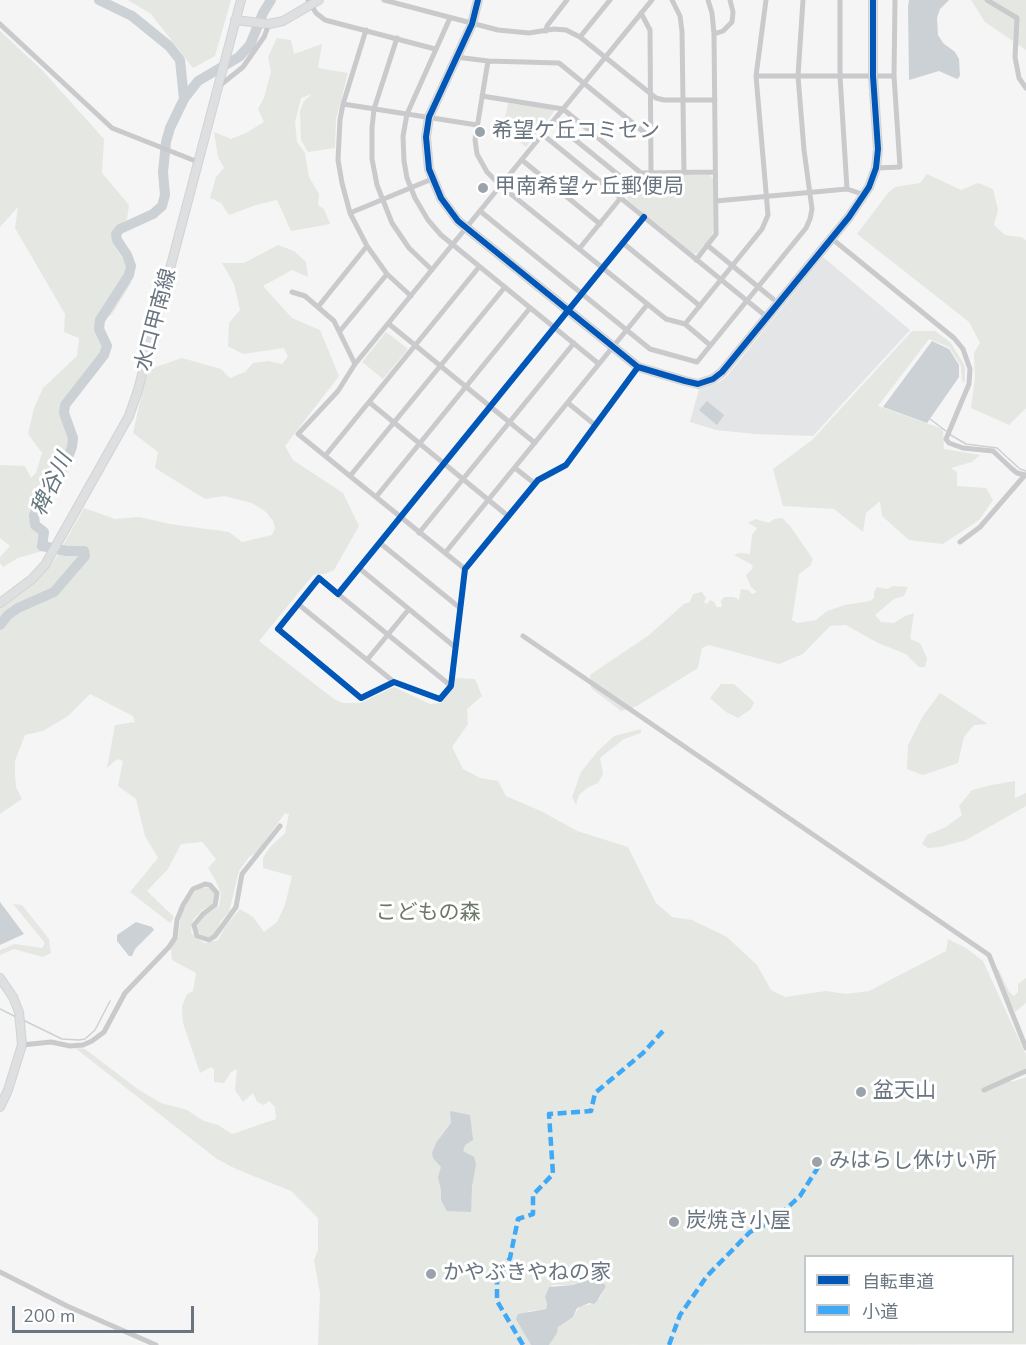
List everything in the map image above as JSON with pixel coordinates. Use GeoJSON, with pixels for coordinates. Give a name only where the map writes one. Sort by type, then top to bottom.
{"type":"FeatureCollection","features":[{"type":"Feature","properties":{"kind":"street","name":"水口甲南線"},"geometry":{"type":"LineString","coordinates":[[0,603],[32,579],[49,558],[129,416],[138,390],[241,0]]}},
{"type":"Feature","properties":{"kind":"street"},"geometry":{"type":"LineString","coordinates":[[235,20],[267,24],[283,21],[309,2],[320,0]]}},
{"type":"Feature","properties":{"kind":"street"},"geometry":{"type":"LineString","coordinates":[[384,0],[472,24],[513,32],[566,30],[580,37],[650,94],[660,99],[715,100]]}},
{"type":"Feature","properties":{"kind":"street"},"geometry":{"type":"LineString","coordinates":[[478,0],[472,24],[429,117],[426,146],[429,169],[451,214],[638,367],[698,384],[722,372],[865,195],[876,168],[878,149],[873,76],[873,0]]}},
{"type":"Feature","properties":{"kind":"street"},"geometry":{"type":"LineString","coordinates":[[546,31],[547,26],[567,0]]}},
{"type":"Feature","properties":{"kind":"street"},"geometry":{"type":"LineString","coordinates":[[580,37],[610,0]]}},
{"type":"Feature","properties":{"kind":"street"},"geometry":{"type":"LineString","coordinates":[[465,569],[298,434],[338,391],[355,364],[652,0]]}},
{"type":"Feature","properties":{"kind":"street"},"geometry":{"type":"LineString","coordinates":[[672,0],[680,16],[682,31],[684,172]]}},
{"type":"Feature","properties":{"kind":"street"},"geometry":{"type":"LineString","coordinates":[[696,260],[716,234],[714,34],[708,0]]}},
{"type":"Feature","properties":{"kind":"street"},"geometry":{"type":"LineString","coordinates":[[714,34],[723,31],[732,22],[733,12],[730,0]]}},
{"type":"Feature","properties":{"kind":"street"},"geometry":{"type":"LineString","coordinates":[[685,324],[764,225],[768,214],[756,76],[766,0]]}},
{"type":"Feature","properties":{"kind":"street"},"geometry":{"type":"LineString","coordinates":[[480,211],[651,349],[697,362],[809,224],[812,209],[798,76],[803,0]]}},
{"type":"Feature","properties":{"kind":"street"},"geometry":{"type":"LineString","coordinates":[[840,0],[840,76],[847,189]]}},
{"type":"Feature","properties":{"kind":"street"},"geometry":{"type":"LineString","coordinates":[[876,168],[900,166],[894,76],[895,0]]}},
{"type":"Feature","properties":{"kind":"street"},"geometry":{"type":"LineString","coordinates":[[987,0],[1017,18],[1015,57],[1019,78],[1026,88]]}},
{"type":"Feature","properties":{"kind":"street"},"geometry":{"type":"LineString","coordinates":[[309,2],[316,13],[325,20],[435,49]]}},
{"type":"Feature","properties":{"kind":"street"},"geometry":{"type":"LineString","coordinates":[[641,13],[650,30],[651,172]]}},
{"type":"Feature","properties":{"kind":"street"},"geometry":{"type":"LineString","coordinates":[[450,18],[407,114],[403,152],[411,188],[432,225],[453,245],[599,364]]}},
{"type":"Feature","properties":{"kind":"street"},"geometry":{"type":"LineString","coordinates":[[0,24],[112,128],[198,162]]}},
{"type":"Feature","properties":{"kind":"street"},"geometry":{"type":"LineString","coordinates":[[217,88],[243,67],[264,37],[267,24]]}},
{"type":"Feature","properties":{"kind":"street"},"geometry":{"type":"LineString","coordinates":[[366,30],[343,104],[338,134],[338,160],[350,213],[366,246],[387,274],[411,296]]}},
{"type":"Feature","properties":{"kind":"street"},"geometry":{"type":"LineString","coordinates":[[397,38],[374,109],[371,150],[381,200],[392,223],[404,241],[432,270]]}},
{"type":"Feature","properties":{"kind":"street"},"geometry":{"type":"LineString","coordinates":[[456,57],[488,61],[559,63],[650,136]]}},
{"type":"Feature","properties":{"kind":"street"},"geometry":{"type":"LineString","coordinates":[[488,61],[475,141],[477,154],[487,172],[501,186],[666,320],[685,324],[710,345]]}},
{"type":"Feature","properties":{"kind":"street"},"geometry":{"type":"LineString","coordinates":[[756,76],[894,76]]}},
{"type":"Feature","properties":{"kind":"street"},"geometry":{"type":"LineString","coordinates":[[482,96],[563,109],[641,173]]}},
{"type":"Feature","properties":{"kind":"street"},"geometry":{"type":"LineString","coordinates":[[343,104],[477,125]]}},
{"type":"Feature","properties":{"kind":"street"},"geometry":{"type":"LineString","coordinates":[[553,122],[631,185]]}},
{"type":"Feature","properties":{"kind":"street"},"geometry":{"type":"LineString","coordinates":[[543,134],[767,317]]}},
{"type":"Feature","properties":{"kind":"street"},"geometry":{"type":"LineString","coordinates":[[522,160],[600,224]]}},
{"type":"Feature","properties":{"kind":"street"},"geometry":{"type":"LineString","coordinates":[[579,249],[641,173],[715,172]]}},
{"type":"Feature","properties":{"kind":"street"},"geometry":{"type":"LineString","coordinates":[[350,213],[432,179]]}},
{"type":"Feature","properties":{"kind":"street"},"geometry":{"type":"LineString","coordinates":[[716,201],[847,189],[865,195]]}},
{"type":"Feature","properties":{"kind":"street"},"geometry":{"type":"LineString","coordinates":[[338,594],[644,217]]}},
{"type":"Feature","properties":{"kind":"street"},"geometry":{"type":"LineString","coordinates":[[831,238],[954,338],[963,349],[970,369],[969,384],[947,437],[949,443],[963,448],[993,451],[1011,468],[1025,475],[980,527],[960,542]]}},
{"type":"Feature","properties":{"kind":"street"},"geometry":{"type":"LineString","coordinates":[[623,243],[700,306]]}},
{"type":"Feature","properties":{"kind":"street"},"geometry":{"type":"LineString","coordinates":[[707,245],[773,299]]}},
{"type":"Feature","properties":{"kind":"street"},"geometry":{"type":"LineString","coordinates":[[318,307],[366,246]]}},
{"type":"Feature","properties":{"kind":"street"},"geometry":{"type":"LineString","coordinates":[[325,456],[479,267]]}},
{"type":"Feature","properties":{"kind":"street"},"geometry":{"type":"LineString","coordinates":[[340,331],[387,274]]}},
{"type":"Feature","properties":{"kind":"street"},"geometry":{"type":"LineString","coordinates":[[350,476],[505,287]]}},
{"type":"Feature","properties":{"kind":"street"},"geometry":{"type":"LineString","coordinates":[[292,291],[305,296],[331,317],[355,364]]}},
{"type":"Feature","properties":{"kind":"street"},"geometry":{"type":"LineString","coordinates":[[445,554],[647,305]]}},
{"type":"Feature","properties":{"kind":"street"},"geometry":{"type":"LineString","coordinates":[[376,497],[530,308]]}},
{"type":"Feature","properties":{"kind":"street"},"geometry":{"type":"LineString","coordinates":[[389,324],[535,443]]}},
{"type":"Feature","properties":{"kind":"street"},"geometry":{"type":"LineString","coordinates":[[419,533],[574,343]]}},
{"type":"Feature","properties":{"kind":"street"},"geometry":{"type":"LineString","coordinates":[[298,604],[394,682],[440,699],[451,686],[465,569],[534,483],[566,465],[638,367]]}},
{"type":"Feature","properties":{"kind":"street"},"geometry":{"type":"LineString","coordinates":[[369,402],[508,516]]}},
{"type":"Feature","properties":{"kind":"street"},"geometry":{"type":"LineString","coordinates":[[568,403],[595,425]]}},
{"type":"Feature","properties":{"kind":"street"},"geometry":{"type":"LineString","coordinates":[[515,468],[534,483]]}},
{"type":"Feature","properties":{"kind":"street"},"geometry":{"type":"LineString","coordinates":[[380,543],[460,608]]}},
{"type":"Feature","properties":{"kind":"street"},"geometry":{"type":"LineString","coordinates":[[359,568],[455,647]]}},
{"type":"Feature","properties":{"kind":"street"},"geometry":{"type":"LineString","coordinates":[[394,682],[362,698],[278,629],[319,578],[451,686]]}},
{"type":"Feature","properties":{"kind":"street"},"geometry":{"type":"LineString","coordinates":[[367,660],[409,609]]}},
{"type":"Feature","properties":{"kind":"street"},"geometry":{"type":"LineString","coordinates":[[523,636],[988,955],[1026,1048]]}},
{"type":"Feature","properties":{"kind":"street"},"geometry":{"type":"LineString","coordinates":[[22,1045],[51,1042],[70,1046],[82,1045],[104,1032],[125,993],[175,938],[177,920],[193,890],[200,884],[205,884],[210,885],[217,893],[215,905],[202,914],[194,925],[197,936],[209,940],[215,936],[236,907],[242,873],[280,826]]}},
{"type":"Feature","properties":{"kind":"street"},"geometry":{"type":"LineString","coordinates":[[0,978],[13,997],[20,1019],[22,1045],[8,1090],[0,1107]]}},
{"type":"Feature","properties":{"kind":"street"},"geometry":{"type":"LineString","coordinates":[[984,1090],[1026,1071]]}},
{"type":"Feature","properties":{"kind":"street"},"geometry":{"type":"LineString","coordinates":[[0,1272],[67,1306],[156,1345]]}},
{"type":"Feature","properties":{"kind":"shaded area"},"geometry":{"type":"Polygon","coordinates":[[[909,0],[949,0],[940,9],[937,18],[938,35],[959,59],[960,76],[957,79],[939,71],[909,80],[909,0]]]}},
{"type":"Feature","properties":{"kind":"shaded area"},"geometry":{"type":"Polygon","coordinates":[[[823,257],[910,330],[813,436],[716,430],[690,422],[699,389],[718,383],[727,376],[823,257]]]}},
{"type":"Feature","properties":{"kind":"shaded area"},"geometry":{"type":"Polygon","coordinates":[[[932,341],[949,349],[959,365],[959,377],[927,423],[883,407],[932,341]]]}},
{"type":"Feature","properties":{"kind":"shaded area"},"geometry":{"type":"Polygon","coordinates":[[[707,401],[724,415],[717,425],[699,410],[707,401]]]}},
{"type":"Feature","properties":{"kind":"shaded area"},"geometry":{"type":"Polygon","coordinates":[[[0,902],[24,934],[0,945],[0,902]]]}},
{"type":"Feature","properties":{"kind":"shaded area"},"geometry":{"type":"Polygon","coordinates":[[[136,922],[152,927],[154,930],[135,949],[132,956],[129,956],[117,941],[117,935],[136,922]]]}},
{"type":"Feature","properties":{"kind":"shaded area"},"geometry":{"type":"Polygon","coordinates":[[[450,1111],[470,1115],[473,1140],[465,1145],[463,1151],[474,1157],[476,1164],[471,1212],[447,1211],[441,1200],[438,1177],[441,1167],[433,1158],[432,1153],[436,1143],[451,1123],[450,1111]]]}},
{"type":"Feature","properties":{"kind":"shaded area"},"geometry":{"type":"Polygon","coordinates":[[[587,1280],[603,1283],[606,1286],[597,1301],[594,1304],[589,1303],[577,1308],[573,1317],[558,1327],[549,1345],[531,1345],[516,1319],[518,1314],[546,1309],[545,1297],[549,1287],[573,1285],[587,1280]]]}},
{"type":"Feature","properties":{"kind":"green space"},"geometry":{"type":"Polygon","coordinates":[[[128,0],[231,0],[215,56],[193,68],[151,14],[128,0]]]}},
{"type":"Feature","properties":{"kind":"green space"},"geometry":{"type":"Polygon","coordinates":[[[971,0],[1026,0],[1026,50],[985,22],[971,0]]]}},
{"type":"Feature","properties":{"kind":"green space"},"geometry":{"type":"Polygon","coordinates":[[[0,31],[42,70],[104,139],[102,173],[129,205],[127,219],[114,230],[116,248],[126,264],[131,283],[112,314],[97,325],[102,349],[99,370],[63,407],[73,464],[32,526],[51,544],[46,550],[18,558],[3,567],[0,557],[10,546],[0,538],[0,465],[25,466],[31,478],[36,473],[42,453],[28,434],[34,408],[43,388],[77,356],[79,338],[64,332],[65,314],[15,228],[18,207],[0,227],[0,31]]]}},
{"type":"Feature","properties":{"kind":"green space"},"geometry":{"type":"Polygon","coordinates":[[[277,38],[291,40],[294,54],[322,44],[318,68],[348,73],[336,119],[335,148],[308,152],[301,140],[300,111],[304,101],[312,94],[301,98],[295,122],[297,142],[305,153],[309,177],[319,194],[318,205],[324,209],[330,224],[291,231],[277,200],[229,215],[221,203],[210,198],[216,177],[224,168],[218,157],[214,132],[231,139],[264,122],[258,109],[264,98],[271,71],[268,57],[277,38]]]}},
{"type":"Feature","properties":{"kind":"green space"},"geometry":{"type":"Polygon","coordinates":[[[508,103],[556,109],[526,147],[514,137],[505,118],[508,103]]]}},
{"type":"Feature","properties":{"kind":"green space"},"geometry":{"type":"Polygon","coordinates":[[[927,174],[961,190],[978,183],[993,189],[998,210],[994,225],[1005,235],[1026,240],[1026,408],[1009,425],[971,408],[975,378],[974,353],[980,343],[969,322],[857,234],[895,187],[920,183],[927,174]]]}},
{"type":"Feature","properties":{"kind":"green space"},"geometry":{"type":"Polygon","coordinates":[[[647,175],[709,175],[713,178],[713,230],[711,237],[698,253],[693,254],[628,200],[627,195],[641,178],[647,175]]]}},
{"type":"Feature","properties":{"kind":"green space","name":"こどもの森"},"geometry":{"type":"Polygon","coordinates":[[[278,245],[294,251],[306,262],[308,277],[292,270],[263,286],[292,318],[320,330],[339,376],[285,446],[293,460],[343,493],[359,526],[334,570],[325,574],[313,575],[259,641],[334,699],[343,703],[360,703],[394,687],[430,704],[441,703],[454,687],[455,678],[475,679],[482,696],[467,709],[468,724],[452,747],[463,769],[480,778],[498,781],[506,796],[543,812],[577,831],[628,847],[656,903],[672,917],[692,920],[727,937],[757,965],[771,990],[785,997],[826,991],[846,994],[869,991],[946,951],[948,939],[966,948],[983,961],[1026,1055],[1026,1068],[1008,1078],[1012,1082],[1026,1077],[1026,1344],[549,1345],[560,1324],[573,1317],[580,1306],[593,1304],[600,1298],[605,1286],[587,1280],[573,1285],[552,1285],[545,1300],[546,1309],[529,1311],[517,1319],[531,1345],[318,1345],[320,1293],[314,1260],[318,1250],[318,1218],[291,1191],[217,1159],[75,1048],[85,1049],[139,1090],[161,1103],[187,1110],[232,1134],[276,1119],[275,1107],[269,1101],[264,1105],[257,1102],[253,1093],[243,1102],[235,1090],[237,1069],[231,1072],[224,1083],[214,1082],[214,1069],[211,1067],[200,1073],[183,1023],[182,1006],[187,994],[193,991],[196,973],[172,960],[171,949],[178,937],[181,914],[186,903],[199,887],[211,888],[216,897],[212,905],[202,910],[193,920],[191,932],[205,943],[218,940],[227,924],[240,909],[253,917],[264,932],[277,922],[285,905],[292,876],[263,868],[263,858],[270,847],[285,833],[289,814],[285,813],[257,852],[249,857],[239,871],[229,912],[221,921],[216,932],[210,937],[203,937],[197,930],[198,920],[219,906],[221,894],[208,868],[216,859],[202,842],[181,844],[168,869],[147,891],[174,917],[170,923],[130,892],[158,858],[145,836],[136,799],[118,786],[123,761],[117,759],[107,768],[115,725],[135,722],[133,716],[90,694],[68,716],[43,731],[25,735],[15,761],[16,787],[22,799],[0,814],[0,607],[39,579],[56,558],[84,508],[115,519],[139,517],[170,524],[229,532],[242,542],[272,535],[275,528],[266,512],[252,503],[224,496],[205,499],[155,468],[158,452],[133,433],[144,384],[150,369],[182,358],[221,369],[230,378],[245,372],[253,363],[268,361],[282,364],[288,357],[284,348],[243,354],[228,346],[229,323],[240,310],[234,284],[222,263],[244,263],[278,245]]]}},
{"type":"Feature","properties":{"kind":"green space"},"geometry":{"type":"Polygon","coordinates":[[[912,331],[935,331],[951,343],[965,366],[965,381],[962,382],[961,366],[949,347],[929,339],[878,406],[943,429],[944,449],[980,455],[972,462],[951,468],[957,472],[957,486],[986,488],[993,500],[979,520],[943,544],[909,540],[882,516],[880,501],[866,513],[863,532],[834,509],[783,506],[773,469],[812,440],[912,331]]]}},
{"type":"Feature","properties":{"kind":"green space"},"geometry":{"type":"Polygon","coordinates":[[[386,332],[408,349],[383,379],[362,362],[386,332]]]}},
{"type":"Feature","properties":{"kind":"green space"},"geometry":{"type":"Polygon","coordinates":[[[782,518],[813,559],[810,566],[799,574],[792,620],[798,623],[816,620],[827,611],[870,601],[874,598],[877,587],[887,589],[893,586],[908,587],[904,596],[894,599],[875,615],[881,622],[894,623],[914,613],[910,639],[920,643],[927,658],[925,667],[919,667],[906,654],[878,643],[846,625],[830,626],[803,654],[779,664],[709,645],[702,648],[698,668],[637,706],[621,711],[591,688],[590,675],[649,635],[684,604],[690,602],[693,594],[702,592],[706,598],[704,602],[707,604],[710,600],[717,607],[722,607],[721,601],[724,597],[734,597],[739,600],[741,589],[748,590],[752,594],[757,592],[751,587],[746,575],[753,568],[751,564],[734,555],[750,554],[752,535],[757,528],[748,523],[756,519],[769,523],[774,519],[782,518]]]}},
{"type":"Feature","properties":{"kind":"green space"},"geometry":{"type":"Polygon","coordinates":[[[721,684],[734,684],[754,702],[751,709],[738,718],[726,712],[710,698],[721,684]]]}},
{"type":"Feature","properties":{"kind":"green space"},"geometry":{"type":"Polygon","coordinates":[[[940,693],[988,724],[974,725],[964,737],[958,763],[923,775],[907,769],[908,745],[923,716],[940,693]]]}},
{"type":"Feature","properties":{"kind":"green space"},"geometry":{"type":"Polygon","coordinates":[[[641,729],[641,733],[624,739],[600,758],[603,774],[598,783],[579,795],[576,805],[572,797],[581,772],[597,752],[614,736],[641,729]]]}},
{"type":"Feature","properties":{"kind":"green space"},"geometry":{"type":"Polygon","coordinates":[[[1015,781],[1015,798],[1026,793],[1026,806],[966,840],[940,847],[928,848],[922,844],[927,835],[946,827],[962,815],[959,806],[972,790],[1015,781]]]}},
{"type":"Feature","properties":{"kind":"green space"},"geometry":{"type":"Polygon","coordinates":[[[13,904],[22,905],[49,939],[51,953],[43,957],[14,949],[0,955],[0,950],[15,944],[42,948],[45,943],[13,904]]]}},
{"type":"Feature","properties":{"kind":"green space"},"geometry":{"type":"Polygon","coordinates":[[[991,967],[999,970],[1009,992],[1014,996],[1018,992],[1018,984],[1026,978],[1026,1003],[1015,1012],[991,967]]]}},
{"type":"Feature","properties":{"kind":"waterway","name":"稗谷川"},"geometry":{"type":"LineString","coordinates":[[0,625],[18,608],[54,592],[85,556],[84,551],[67,551],[42,546],[44,532],[35,525],[34,515],[67,460],[72,447],[73,438],[64,413],[65,405],[104,355],[107,346],[99,329],[100,320],[129,275],[131,266],[116,234],[120,229],[153,214],[162,206],[165,195],[163,172],[166,142],[184,99],[180,60],[169,46],[132,16],[99,0]]}},
{"type":"Feature","properties":{"kind":"waterway"},"geometry":{"type":"LineString","coordinates":[[184,99],[198,81],[239,57],[250,45],[271,0]]}},
{"type":"Feature","properties":{"kind":"waterway"},"geometry":{"type":"LineString","coordinates":[[930,419],[946,431]]}},
{"type":"Feature","properties":{"kind":"waterway"},"geometry":{"type":"LineString","coordinates":[[949,434],[966,444],[997,448],[1020,469],[1026,471]]}},
{"type":"Feature","properties":{"kind":"waterway"},"geometry":{"type":"LineString","coordinates":[[23,1020],[62,1039],[85,1039],[95,1030],[110,1001]]}},
{"type":"Feature","properties":{"kind":"waterway"},"geometry":{"type":"LineString","coordinates":[[0,1009],[16,1017]]}},
{"type":"Feature","properties":{"kind":"marked path"},"geometry":{"type":"LineString","coordinates":[[523,1345],[497,1301],[497,1280],[510,1258],[518,1219],[533,1214],[533,1195],[553,1174],[549,1114],[591,1111],[595,1093],[643,1053],[663,1031]]}},
{"type":"Feature","properties":{"kind":"marked path"},"geometry":{"type":"LineString","coordinates":[[669,1345],[680,1315],[707,1276],[750,1232],[773,1221],[800,1196],[822,1161]]}},
{"type":"Feature","properties":{"kind":"cycle path"},"geometry":{"type":"LineString","coordinates":[[478,0],[472,24],[429,117],[426,137],[429,169],[441,198],[458,221],[638,367],[698,384],[713,379],[722,372],[849,217],[869,187],[876,168],[878,149],[873,76],[873,0]]}},
{"type":"Feature","properties":{"kind":"cycle path"},"geometry":{"type":"LineString","coordinates":[[638,367],[566,465],[538,480],[465,569],[451,686],[440,699],[394,682],[361,698],[278,629],[319,578],[338,594],[644,217]]}},
{"type":"Feature","properties":{"kind":"place","name":"希望ケ丘コミセン"},"geometry":{"type":"Point","coordinates":[480,132]}},
{"type":"Feature","properties":{"kind":"place","name":"甲南希望ヶ丘郵便局"},"geometry":{"type":"Point","coordinates":[483,188]}},
{"type":"Feature","properties":{"kind":"place","name":"盆天山"},"geometry":{"type":"Point","coordinates":[861,1092]}},
{"type":"Feature","properties":{"kind":"place","name":"みはらし休けい所"},"geometry":{"type":"Point","coordinates":[817,1162]}},
{"type":"Feature","properties":{"kind":"place","name":"炭焼き小屋"},"geometry":{"type":"Point","coordinates":[674,1222]}},
{"type":"Feature","properties":{"kind":"place","name":"かやぶきやねの家"},"geometry":{"type":"Point","coordinates":[431,1274]}}]}
